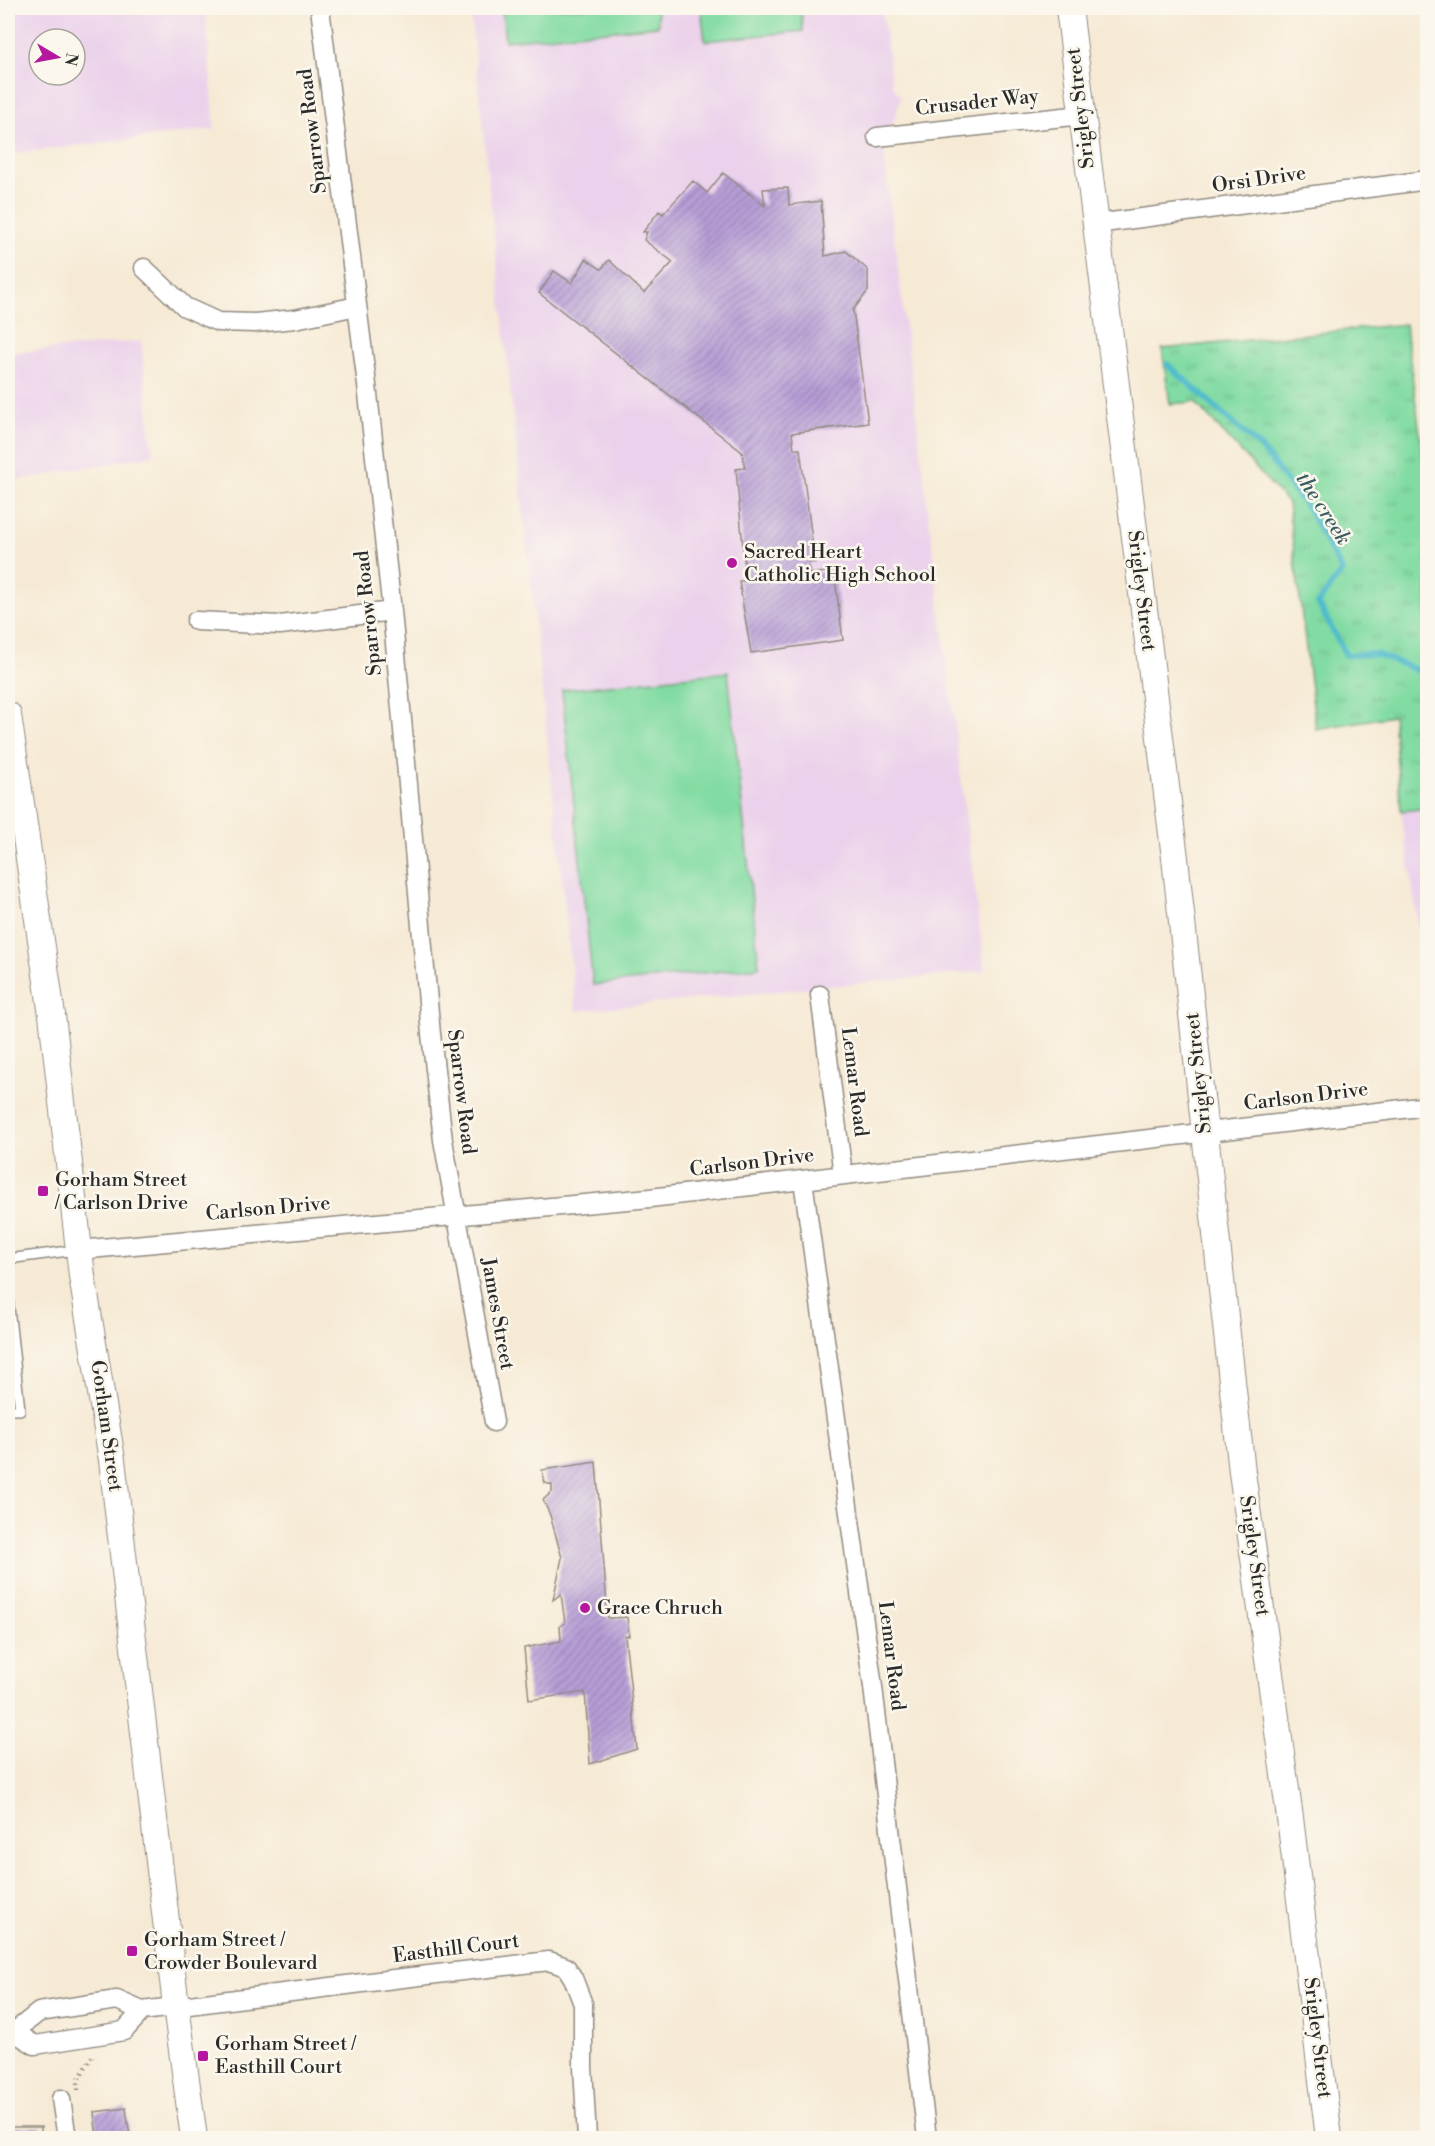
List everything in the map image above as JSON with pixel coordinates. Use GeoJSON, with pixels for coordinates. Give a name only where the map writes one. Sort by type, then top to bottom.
{"type":"FeatureCollection","features":[{"type":"Feature","properties":{"kind":"street","name":"Sparrow Road"},"geometry":{"type":"LineString","coordinates":[[320,8],[392,611],[431,1034],[443,1140],[456,1215]]}},
{"type":"Feature","properties":{"kind":"street","name":"Srigley Street"},"geometry":{"type":"LineString","coordinates":[[1069,8],[1173,847],[1242,1472],[1290,1818],[1329,2139]]}},
{"type":"Feature","properties":{"kind":"street","name":"Crusader Way"},"geometry":{"type":"LineString","coordinates":[[877,137],[1082,115]]}},
{"type":"Feature","properties":{"kind":"street","name":"Orsi Drive"},"geometry":{"type":"LineString","coordinates":[[1096,224],[1428,180]]}},
{"type":"Feature","properties":{"kind":"street"},"geometry":{"type":"LineString","coordinates":[[144,268],[185,307],[218,322],[255,323],[295,319],[357,306]]}},
{"type":"Feature","properties":{"kind":"street"},"geometry":{"type":"LineString","coordinates":[[196,621],[280,626],[392,611]]}},
{"type":"Feature","properties":{"kind":"street","name":"Gorham Street"},"geometry":{"type":"LineString","coordinates":[[8,715],[52,1015],[79,1250],[112,1460],[194,2139]]}},
{"type":"Feature","properties":{"kind":"street","name":"Lemar Road"},"geometry":{"type":"LineString","coordinates":[[820,995],[843,1175]]}},
{"type":"Feature","properties":{"kind":"street","name":"Carlson Drive"},"geometry":{"type":"LineString","coordinates":[[79,1250],[650,1198],[1428,1106]]}},
{"type":"Feature","properties":{"kind":"street","name":"Lemar Road"},"geometry":{"type":"LineString","coordinates":[[802,1180],[871,1676],[927,2139]]}},
{"type":"Feature","properties":{"kind":"street","name":"James Street"},"geometry":{"type":"LineString","coordinates":[[456,1215],[494,1422]]}},
{"type":"Feature","properties":{"kind":"street","name":"Easthill Court"},"geometry":{"type":"LineString","coordinates":[[177,2006],[530,1963],[549,1962],[566,1967],[583,2004],[586,2139]]}},
{"type":"Feature","properties":{"kind":"street"},"geometry":{"type":"LineString","coordinates":[[142,2011],[124,2031],[35,2045],[11,2033],[39,2012],[117,2000],[142,2011],[177,2006]]}},
{"type":"Feature","properties":{"kind":"street"},"geometry":{"type":"LineString","coordinates":[[62,2099],[67,2139]]}},
{"type":"Feature","properties":{"kind":"lane"},"geometry":{"type":"LineString","coordinates":[[8,1259],[79,1250]]}},
{"type":"Feature","properties":{"kind":"lane"},"geometry":{"type":"LineString","coordinates":[[8,1298],[20,1410],[8,1410]]}},
{"type":"Feature","properties":{"kind":"path"},"geometry":{"type":"LineString","coordinates":[[62,2099],[79,2090],[78,2080],[106,2033]]}},
{"type":"Feature","properties":{"kind":"shaded area"},"geometry":{"type":"Polygon","coordinates":[[[8,8],[205,8],[215,129],[8,154],[8,8]]]}},
{"type":"Feature","properties":{"kind":"shaded area","name":"Sacred Heart Catholic High School"},"geometry":{"type":"Polygon","coordinates":[[[470,8],[882,8],[892,85],[901,97],[884,155],[985,971],[576,1011],[470,8]]]}},
{"type":"Feature","properties":{"kind":"shaded area"},"geometry":{"type":"Polygon","coordinates":[[[141,341],[153,455],[17,480],[8,413],[8,353],[141,341]]]}},
{"type":"Feature","properties":{"kind":"shaded area"},"geometry":{"type":"Polygon","coordinates":[[[1427,808],[1427,985],[1401,811],[1427,808]]]}},
{"type":"Feature","properties":{"kind":"green space"},"geometry":{"type":"Polygon","coordinates":[[[502,8],[657,8],[658,26],[505,41],[502,8]]]}},
{"type":"Feature","properties":{"kind":"green space"},"geometry":{"type":"Polygon","coordinates":[[[701,8],[801,8],[803,31],[705,41],[701,8]]]}},
{"type":"Feature","properties":{"kind":"green space"},"geometry":{"type":"Polygon","coordinates":[[[1405,324],[1428,492],[1428,808],[1401,811],[1393,716],[1316,729],[1288,503],[1195,402],[1170,404],[1162,349],[1405,324]]]}},
{"type":"Feature","properties":{"kind":"green space"},"geometry":{"type":"Polygon","coordinates":[[[728,672],[759,967],[593,985],[562,690],[728,672]]]}},
{"type":"Feature","properties":{"kind":"building"},"geometry":{"type":"Polygon","coordinates":[[[723,173],[765,206],[763,189],[788,188],[789,205],[821,201],[825,256],[846,251],[868,270],[868,291],[853,310],[868,423],[792,433],[794,449],[800,449],[815,562],[808,563],[810,574],[834,571],[843,640],[751,653],[739,581],[746,581],[736,469],[745,468],[742,452],[539,293],[554,271],[572,283],[586,259],[601,269],[609,260],[644,293],[673,262],[644,240],[647,232],[643,232],[659,211],[663,214],[693,181],[707,193],[723,173]]]}},
{"type":"Feature","properties":{"kind":"building","name":"Grace Chruch"},"geometry":{"type":"Polygon","coordinates":[[[596,1462],[608,1618],[627,1617],[629,1636],[625,1636],[637,1749],[590,1764],[585,1692],[529,1700],[524,1648],[561,1641],[560,1626],[565,1623],[561,1594],[553,1600],[562,1558],[550,1515],[543,1500],[552,1492],[552,1485],[545,1483],[542,1470],[596,1462]]]}},
{"type":"Feature","properties":{"kind":"building"},"geometry":{"type":"Polygon","coordinates":[[[126,2108],[130,2138],[97,2138],[94,2112],[126,2108]]]}},
{"type":"Feature","properties":{"kind":"building"},"geometry":{"type":"Polygon","coordinates":[[[8,2127],[41,2127],[41,2138],[8,2138],[8,2127]]]}},
{"type":"Feature","properties":{"kind":"waterway","name":"the creek"},"geometry":{"type":"LineString","coordinates":[[1167,364],[1261,448],[1309,510],[1342,571],[1318,603],[1346,655],[1376,654],[1428,674]]}},
{"type":"Feature","properties":{"kind":"place","name":"Sacred Heart Catholic High School"},"geometry":{"type":"Point","coordinates":[732,563]}},
{"type":"Feature","properties":{"kind":"place","name":"Gorham Street / Carlson Drive"},"geometry":{"type":"Point","coordinates":[43,1191]}},
{"type":"Feature","properties":{"kind":"place","name":"Grace Chruch"},"geometry":{"type":"Point","coordinates":[585,1608]}},
{"type":"Feature","properties":{"kind":"place","name":"Gorham Street / Crowder Boulevard"},"geometry":{"type":"Point","coordinates":[132,1951]}},
{"type":"Feature","properties":{"kind":"place","name":"Gorham Street / Easthill Court"},"geometry":{"type":"Point","coordinates":[203,2056]}}]}
